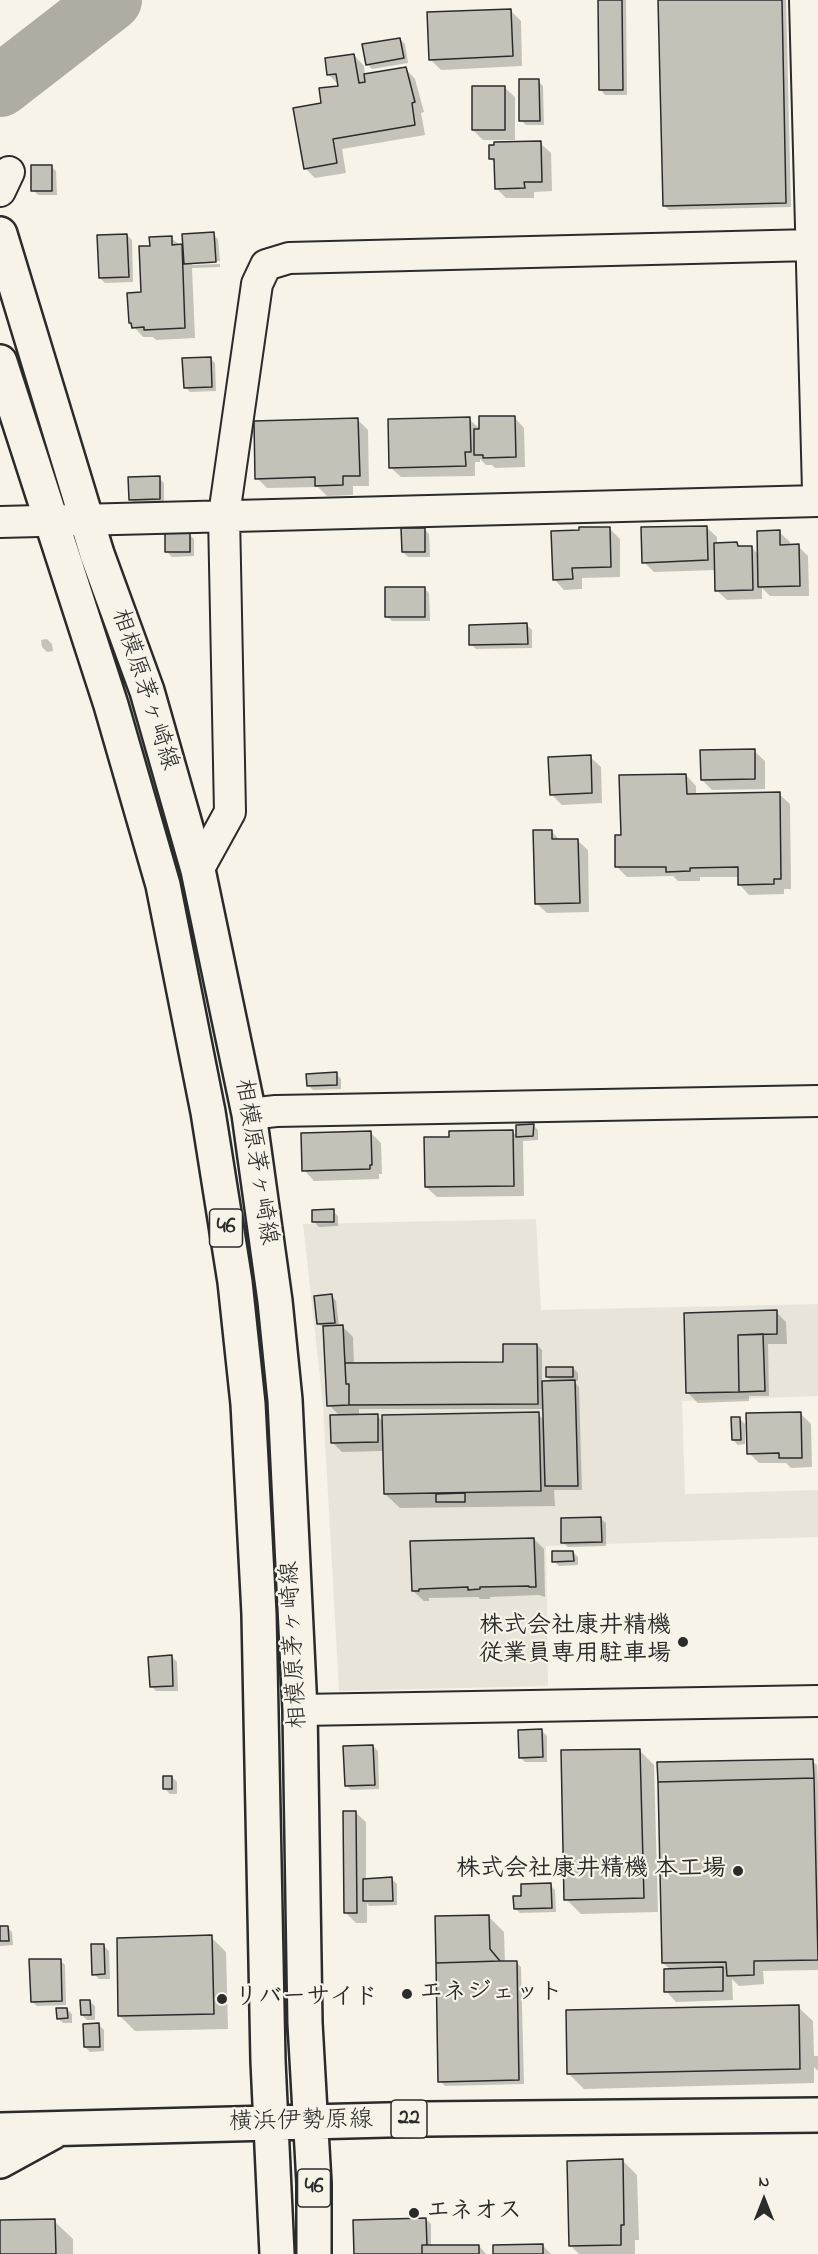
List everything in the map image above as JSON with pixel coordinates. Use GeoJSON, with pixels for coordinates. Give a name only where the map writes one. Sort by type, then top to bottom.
{"type":"FeatureCollection","features":[{"type":"Feature","properties":{"kind":"main road","name":"相模原茅ヶ崎線"},"geometry":{"type":"LineString","coordinates":[[0,234],[97,554],[147,692],[198,870],[249,1114],[275,1301],[285,1400],[300,1710],[305,2023],[310,2123]]}},
{"type":"Feature","properties":{"kind":"main road","name":"相模原茅ヶ崎線"},"geometry":{"type":"LineString","coordinates":[[0,362],[111,705],[162,885],[208,1112],[235,1282],[248,1404],[259,1614],[271,2123]]}},
{"type":"Feature","properties":{"kind":"main road"},"geometry":{"type":"LineString","coordinates":[[0,2114],[60,2128]]}},
{"type":"Feature","properties":{"kind":"main road","name":"横浜伊勢原線"},"geometry":{"type":"LineString","coordinates":[[0,2130],[425,2119],[818,2115]]}},
{"type":"Feature","properties":{"kind":"main road","name":"46"},"geometry":{"type":"LineString","coordinates":[[271,2123],[277,2254]]}},
{"type":"Feature","properties":{"kind":"main road","name":"46"},"geometry":{"type":"LineString","coordinates":[[310,2123],[314,2183],[314,2254]]}},
{"type":"Feature","properties":{"kind":"main road"},"geometry":{"type":"LineString","coordinates":[[0,2161],[60,2128]]}},
{"type":"Feature","properties":{"kind":"street"},"geometry":{"type":"LineString","coordinates":[[805,0],[818,491]]}},
{"type":"Feature","properties":{"kind":"street"},"geometry":{"type":"LineString","coordinates":[[198,870],[230,812],[224,515],[257,284],[266,265],[288,258],[812,245]]}},
{"type":"Feature","properties":{"kind":"street"},"geometry":{"type":"LineString","coordinates":[[0,522],[818,501]]}},
{"type":"Feature","properties":{"kind":"street"},"geometry":{"type":"LineString","coordinates":[[249,1114],[276,1111],[818,1101]]}},
{"type":"Feature","properties":{"kind":"street"},"geometry":{"type":"LineString","coordinates":[[300,1710],[818,1701]]}},
{"type":"Feature","properties":{"kind":"shaded area"},"geometry":{"type":"Polygon","coordinates":[[[536,1219],[541,1310],[818,1304],[818,1396],[682,1401],[685,1494],[818,1490],[818,1537],[546,1546],[548,1686],[339,1691],[323,1405],[303,1224],[536,1219]]]}},
{"type":"Feature","properties":{"kind":"building"},"geometry":{"type":"Polygon","coordinates":[[[598,0],[622,0],[623,90],[599,90],[598,0]]]}},
{"type":"Feature","properties":{"kind":"building"},"geometry":{"type":"Polygon","coordinates":[[[658,0],[782,0],[786,203],[663,206],[658,0]]]}},
{"type":"Feature","properties":{"kind":"building"},"geometry":{"type":"Polygon","coordinates":[[[511,9],[513,56],[429,60],[427,12],[511,9]]]}},
{"type":"Feature","properties":{"kind":"building"},"geometry":{"type":"Polygon","coordinates":[[[400,38],[404,58],[366,65],[362,44],[400,38]]]}},
{"type":"Feature","properties":{"kind":"building"},"geometry":{"type":"Polygon","coordinates":[[[354,54],[359,83],[365,82],[364,74],[406,67],[415,102],[412,103],[415,125],[333,139],[337,163],[304,169],[293,108],[321,103],[319,88],[338,86],[336,74],[327,75],[325,58],[354,54]]]}},
{"type":"Feature","properties":{"kind":"building"},"geometry":{"type":"Polygon","coordinates":[[[519,79],[539,79],[540,121],[519,121],[519,79]]]}},
{"type":"Feature","properties":{"kind":"building"},"geometry":{"type":"Polygon","coordinates":[[[472,86],[505,86],[505,130],[472,130],[472,86]]]}},
{"type":"Feature","properties":{"kind":"building"},"geometry":{"type":"Polygon","coordinates":[[[541,141],[542,182],[524,182],[525,188],[495,189],[494,159],[489,159],[489,145],[494,145],[494,142],[541,141]]]}},
{"type":"Feature","properties":{"kind":"building"},"geometry":{"type":"Polygon","coordinates":[[[31,165],[52,165],[52,191],[31,191],[31,165]]]}},
{"type":"Feature","properties":{"kind":"building"},"geometry":{"type":"Polygon","coordinates":[[[214,232],[216,262],[184,264],[182,234],[214,232]]]}},
{"type":"Feature","properties":{"kind":"building"},"geometry":{"type":"Polygon","coordinates":[[[127,234],[129,277],[99,278],[97,235],[127,234]]]}},
{"type":"Feature","properties":{"kind":"building"},"geometry":{"type":"Polygon","coordinates":[[[172,236],[172,245],[182,244],[185,328],[144,330],[144,327],[132,328],[129,323],[127,293],[141,292],[139,246],[150,246],[149,237],[172,236]]]}},
{"type":"Feature","properties":{"kind":"building"},"geometry":{"type":"Polygon","coordinates":[[[211,357],[212,387],[184,388],[182,358],[211,357]]]}},
{"type":"Feature","properties":{"kind":"building"},"geometry":{"type":"Polygon","coordinates":[[[479,416],[515,416],[516,457],[483,458],[483,455],[474,455],[474,429],[479,429],[479,416]]]}},
{"type":"Feature","properties":{"kind":"building"},"geometry":{"type":"Polygon","coordinates":[[[470,417],[471,452],[465,452],[466,466],[389,468],[388,419],[470,417]]]}},
{"type":"Feature","properties":{"kind":"building"},"geometry":{"type":"Polygon","coordinates":[[[358,418],[360,476],[343,476],[343,485],[315,486],[315,477],[255,479],[254,421],[358,418]]]}},
{"type":"Feature","properties":{"kind":"building"},"geometry":{"type":"Polygon","coordinates":[[[160,476],[160,499],[129,500],[128,477],[160,476]]]}},
{"type":"Feature","properties":{"kind":"building"},"geometry":{"type":"Polygon","coordinates":[[[707,526],[708,560],[642,563],[641,527],[707,526]]]}},
{"type":"Feature","properties":{"kind":"building"},"geometry":{"type":"Polygon","coordinates":[[[579,527],[610,527],[611,567],[572,568],[573,579],[553,580],[551,531],[579,530],[579,527]]]}},
{"type":"Feature","properties":{"kind":"building"},"geometry":{"type":"Polygon","coordinates":[[[401,528],[425,528],[425,552],[402,552],[401,528]]]}},
{"type":"Feature","properties":{"kind":"building"},"geometry":{"type":"Polygon","coordinates":[[[780,530],[780,545],[799,544],[800,586],[758,587],[757,531],[780,530]]]}},
{"type":"Feature","properties":{"kind":"building"},"geometry":{"type":"Polygon","coordinates":[[[190,532],[190,552],[165,552],[165,533],[190,532]]]}},
{"type":"Feature","properties":{"kind":"building"},"geometry":{"type":"Polygon","coordinates":[[[737,542],[738,546],[752,546],[753,590],[715,591],[714,543],[737,542]]]}},
{"type":"Feature","properties":{"kind":"building"},"geometry":{"type":"Polygon","coordinates":[[[385,587],[425,587],[425,617],[385,617],[385,587]]]}},
{"type":"Feature","properties":{"kind":"building"},"geometry":{"type":"Polygon","coordinates":[[[527,623],[528,644],[469,645],[469,625],[527,623]]]}},
{"type":"Feature","properties":{"kind":"building"},"geometry":{"type":"Polygon","coordinates":[[[755,749],[755,779],[701,780],[700,750],[755,749]]]}},
{"type":"Feature","properties":{"kind":"building"},"geometry":{"type":"Polygon","coordinates":[[[591,755],[592,793],[550,795],[548,757],[591,755]]]}},
{"type":"Feature","properties":{"kind":"building"},"geometry":{"type":"Polygon","coordinates":[[[686,774],[687,794],[780,792],[781,879],[774,879],[774,884],[738,885],[738,867],[690,868],[690,871],[666,872],[666,867],[615,867],[615,835],[621,835],[619,775],[686,774]]]}},
{"type":"Feature","properties":{"kind":"building"},"geometry":{"type":"Polygon","coordinates":[[[533,830],[552,830],[552,839],[578,839],[580,903],[535,904],[533,830]]]}},
{"type":"Feature","properties":{"kind":"building"},"geometry":{"type":"Polygon","coordinates":[[[337,1072],[337,1085],[307,1086],[306,1074],[337,1072]]]}},
{"type":"Feature","properties":{"kind":"building"},"geometry":{"type":"Polygon","coordinates":[[[534,1124],[533,1136],[516,1137],[516,1125],[534,1124]]]}},
{"type":"Feature","properties":{"kind":"building"},"geometry":{"type":"Polygon","coordinates":[[[513,1130],[514,1186],[425,1187],[424,1137],[449,1137],[449,1131],[513,1130]]]}},
{"type":"Feature","properties":{"kind":"building"},"geometry":{"type":"Polygon","coordinates":[[[371,1131],[372,1165],[370,1169],[302,1171],[301,1133],[371,1131]]]}},
{"type":"Feature","properties":{"kind":"building"},"geometry":{"type":"Polygon","coordinates":[[[334,1209],[334,1222],[312,1222],[312,1210],[334,1209]]]}},
{"type":"Feature","properties":{"kind":"building"},"geometry":{"type":"Polygon","coordinates":[[[332,1294],[335,1323],[317,1324],[314,1296],[332,1294]]]}},
{"type":"Feature","properties":{"kind":"building"},"geometry":{"type":"Polygon","coordinates":[[[777,1310],[777,1334],[738,1335],[739,1392],[686,1393],[684,1313],[777,1310]]]}},
{"type":"Feature","properties":{"kind":"building"},"geometry":{"type":"Polygon","coordinates":[[[343,1325],[349,1405],[327,1406],[323,1326],[343,1325]]]}},
{"type":"Feature","properties":{"kind":"building"},"geometry":{"type":"Polygon","coordinates":[[[763,1334],[765,1391],[739,1392],[738,1335],[763,1334]]]}},
{"type":"Feature","properties":{"kind":"building"},"geometry":{"type":"Polygon","coordinates":[[[503,1344],[537,1344],[538,1404],[349,1405],[349,1384],[346,1384],[345,1363],[503,1362],[503,1344]]]}},
{"type":"Feature","properties":{"kind":"building"},"geometry":{"type":"Polygon","coordinates":[[[546,1367],[573,1367],[573,1377],[546,1377],[546,1367]]]}},
{"type":"Feature","properties":{"kind":"building"},"geometry":{"type":"Polygon","coordinates":[[[575,1380],[578,1486],[545,1486],[542,1381],[575,1380]]]}},
{"type":"Feature","properties":{"kind":"building"},"geometry":{"type":"Polygon","coordinates":[[[539,1412],[541,1491],[384,1494],[382,1415],[539,1412]]]}},
{"type":"Feature","properties":{"kind":"building"},"geometry":{"type":"Polygon","coordinates":[[[801,1412],[802,1458],[779,1458],[779,1453],[747,1454],[746,1413],[801,1412]]]}},
{"type":"Feature","properties":{"kind":"building"},"geometry":{"type":"Polygon","coordinates":[[[378,1414],[378,1442],[331,1443],[330,1415],[378,1414]]]}},
{"type":"Feature","properties":{"kind":"building"},"geometry":{"type":"Polygon","coordinates":[[[731,1417],[740,1417],[741,1440],[732,1440],[731,1417]]]}},
{"type":"Feature","properties":{"kind":"building"},"geometry":{"type":"Polygon","coordinates":[[[465,1493],[465,1502],[436,1502],[436,1494],[465,1493]]]}},
{"type":"Feature","properties":{"kind":"building"},"geometry":{"type":"Polygon","coordinates":[[[601,1517],[602,1542],[561,1543],[561,1518],[601,1517]]]}},
{"type":"Feature","properties":{"kind":"building"},"geometry":{"type":"Polygon","coordinates":[[[534,1538],[536,1587],[480,1587],[480,1589],[468,1590],[468,1587],[412,1591],[410,1541],[534,1538]]]}},
{"type":"Feature","properties":{"kind":"building"},"geometry":{"type":"Polygon","coordinates":[[[552,1551],[573,1551],[574,1561],[552,1562],[552,1551]]]}},
{"type":"Feature","properties":{"kind":"building"},"geometry":{"type":"Polygon","coordinates":[[[172,1655],[173,1686],[150,1687],[148,1657],[172,1655]]]}},
{"type":"Feature","properties":{"kind":"building"},"geometry":{"type":"Polygon","coordinates":[[[542,1729],[543,1757],[519,1758],[518,1730],[542,1729]]]}},
{"type":"Feature","properties":{"kind":"building"},"geometry":{"type":"Polygon","coordinates":[[[373,1745],[375,1785],[345,1786],[343,1746],[373,1745]]]}},
{"type":"Feature","properties":{"kind":"building"},"geometry":{"type":"Polygon","coordinates":[[[640,1749],[644,1898],[564,1900],[561,1750],[640,1749]]]}},
{"type":"Feature","properties":{"kind":"building"},"geometry":{"type":"Polygon","coordinates":[[[813,1759],[814,1778],[658,1782],[657,1762],[813,1759]]]}},
{"type":"Feature","properties":{"kind":"building"},"geometry":{"type":"Polygon","coordinates":[[[163,1776],[172,1776],[172,1789],[163,1789],[163,1776]]]}},
{"type":"Feature","properties":{"kind":"building","name":"株式会社康井精機 本工場"},"geometry":{"type":"Polygon","coordinates":[[[814,1778],[818,1960],[754,1961],[754,1975],[727,1976],[726,1962],[662,1963],[658,1782],[814,1778]]]}},
{"type":"Feature","properties":{"kind":"building"},"geometry":{"type":"Polygon","coordinates":[[[343,1811],[356,1811],[357,1913],[344,1913],[343,1811]]]}},
{"type":"Feature","properties":{"kind":"building"},"geometry":{"type":"Polygon","coordinates":[[[392,1877],[393,1901],[363,1901],[363,1879],[392,1877]]]}},
{"type":"Feature","properties":{"kind":"building"},"geometry":{"type":"Polygon","coordinates":[[[551,1883],[552,1908],[514,1909],[513,1896],[521,1896],[521,1884],[551,1883]]]}},
{"type":"Feature","properties":{"kind":"building"},"geometry":{"type":"Polygon","coordinates":[[[489,1915],[490,1949],[500,1961],[436,1963],[435,1916],[489,1915]]]}},
{"type":"Feature","properties":{"kind":"building"},"geometry":{"type":"Polygon","coordinates":[[[0,1926],[8,1926],[9,1941],[0,1941],[0,1926]]]}},
{"type":"Feature","properties":{"kind":"building"},"geometry":{"type":"Polygon","coordinates":[[[212,1935],[214,2014],[118,2016],[117,1938],[212,1935]]]}},
{"type":"Feature","properties":{"kind":"building"},"geometry":{"type":"Polygon","coordinates":[[[91,1944],[104,1944],[105,1974],[92,1975],[91,1944]]]}},
{"type":"Feature","properties":{"kind":"building"},"geometry":{"type":"Polygon","coordinates":[[[29,1959],[61,1959],[62,2001],[31,2002],[29,1959]]]}},
{"type":"Feature","properties":{"kind":"building"},"geometry":{"type":"Polygon","coordinates":[[[517,1961],[519,2080],[438,2082],[436,1963],[517,1961]]]}},
{"type":"Feature","properties":{"kind":"building"},"geometry":{"type":"Polygon","coordinates":[[[723,1967],[723,1991],[664,1992],[664,1969],[723,1967]]]}},
{"type":"Feature","properties":{"kind":"building"},"geometry":{"type":"Polygon","coordinates":[[[80,2000],[90,2000],[91,2015],[81,2015],[80,2000]]]}},
{"type":"Feature","properties":{"kind":"building"},"geometry":{"type":"Polygon","coordinates":[[[799,2005],[800,2069],[567,2074],[566,2010],[799,2005]]]}},
{"type":"Feature","properties":{"kind":"building"},"geometry":{"type":"Polygon","coordinates":[[[56,2008],[67,2008],[68,2018],[57,2019],[56,2008]]]}},
{"type":"Feature","properties":{"kind":"building"},"geometry":{"type":"Polygon","coordinates":[[[99,2023],[100,2047],[84,2047],[83,2024],[99,2023]]]}},
{"type":"Feature","properties":{"kind":"building"},"geometry":{"type":"Polygon","coordinates":[[[623,2159],[624,2225],[621,2225],[621,2245],[569,2246],[567,2161],[623,2159]]]}},
{"type":"Feature","properties":{"kind":"building"},"geometry":{"type":"Polygon","coordinates":[[[426,2218],[427,2245],[422,2245],[422,2254],[354,2254],[353,2220],[426,2218]]]}},
{"type":"Feature","properties":{"kind":"building"},"geometry":{"type":"Polygon","coordinates":[[[55,2219],[56,2254],[0,2254],[0,2220],[55,2219]]]}},
{"type":"Feature","properties":{"kind":"building"},"geometry":{"type":"Polygon","coordinates":[[[543,2244],[543,2254],[493,2254],[493,2245],[543,2244]]]}},
{"type":"Feature","properties":{"kind":"building"},"geometry":{"type":"Polygon","coordinates":[[[422,2245],[479,2245],[479,2254],[422,2254],[422,2245]]]}},
{"type":"Feature","properties":{"kind":"waterway"},"geometry":{"type":"LineString","coordinates":[[0,86],[111,0]]}},
{"type":"Feature","properties":{"kind":"place","name":"株式会社康井精機 従業員専用駐車場"},"geometry":{"type":"Point","coordinates":[683,1642]}},
{"type":"Feature","properties":{"kind":"place","name":"株式会社康井精機 本工場"},"geometry":{"type":"Point","coordinates":[738,1871]}},
{"type":"Feature","properties":{"kind":"place","name":"エネジェット"},"geometry":{"type":"Point","coordinates":[407,1994]}},
{"type":"Feature","properties":{"kind":"place","name":"リバーサイド"},"geometry":{"type":"Point","coordinates":[222,1999]}},
{"type":"Feature","properties":{"kind":"place","name":"エネオス"},"geometry":{"type":"Point","coordinates":[414,2213]}}]}
